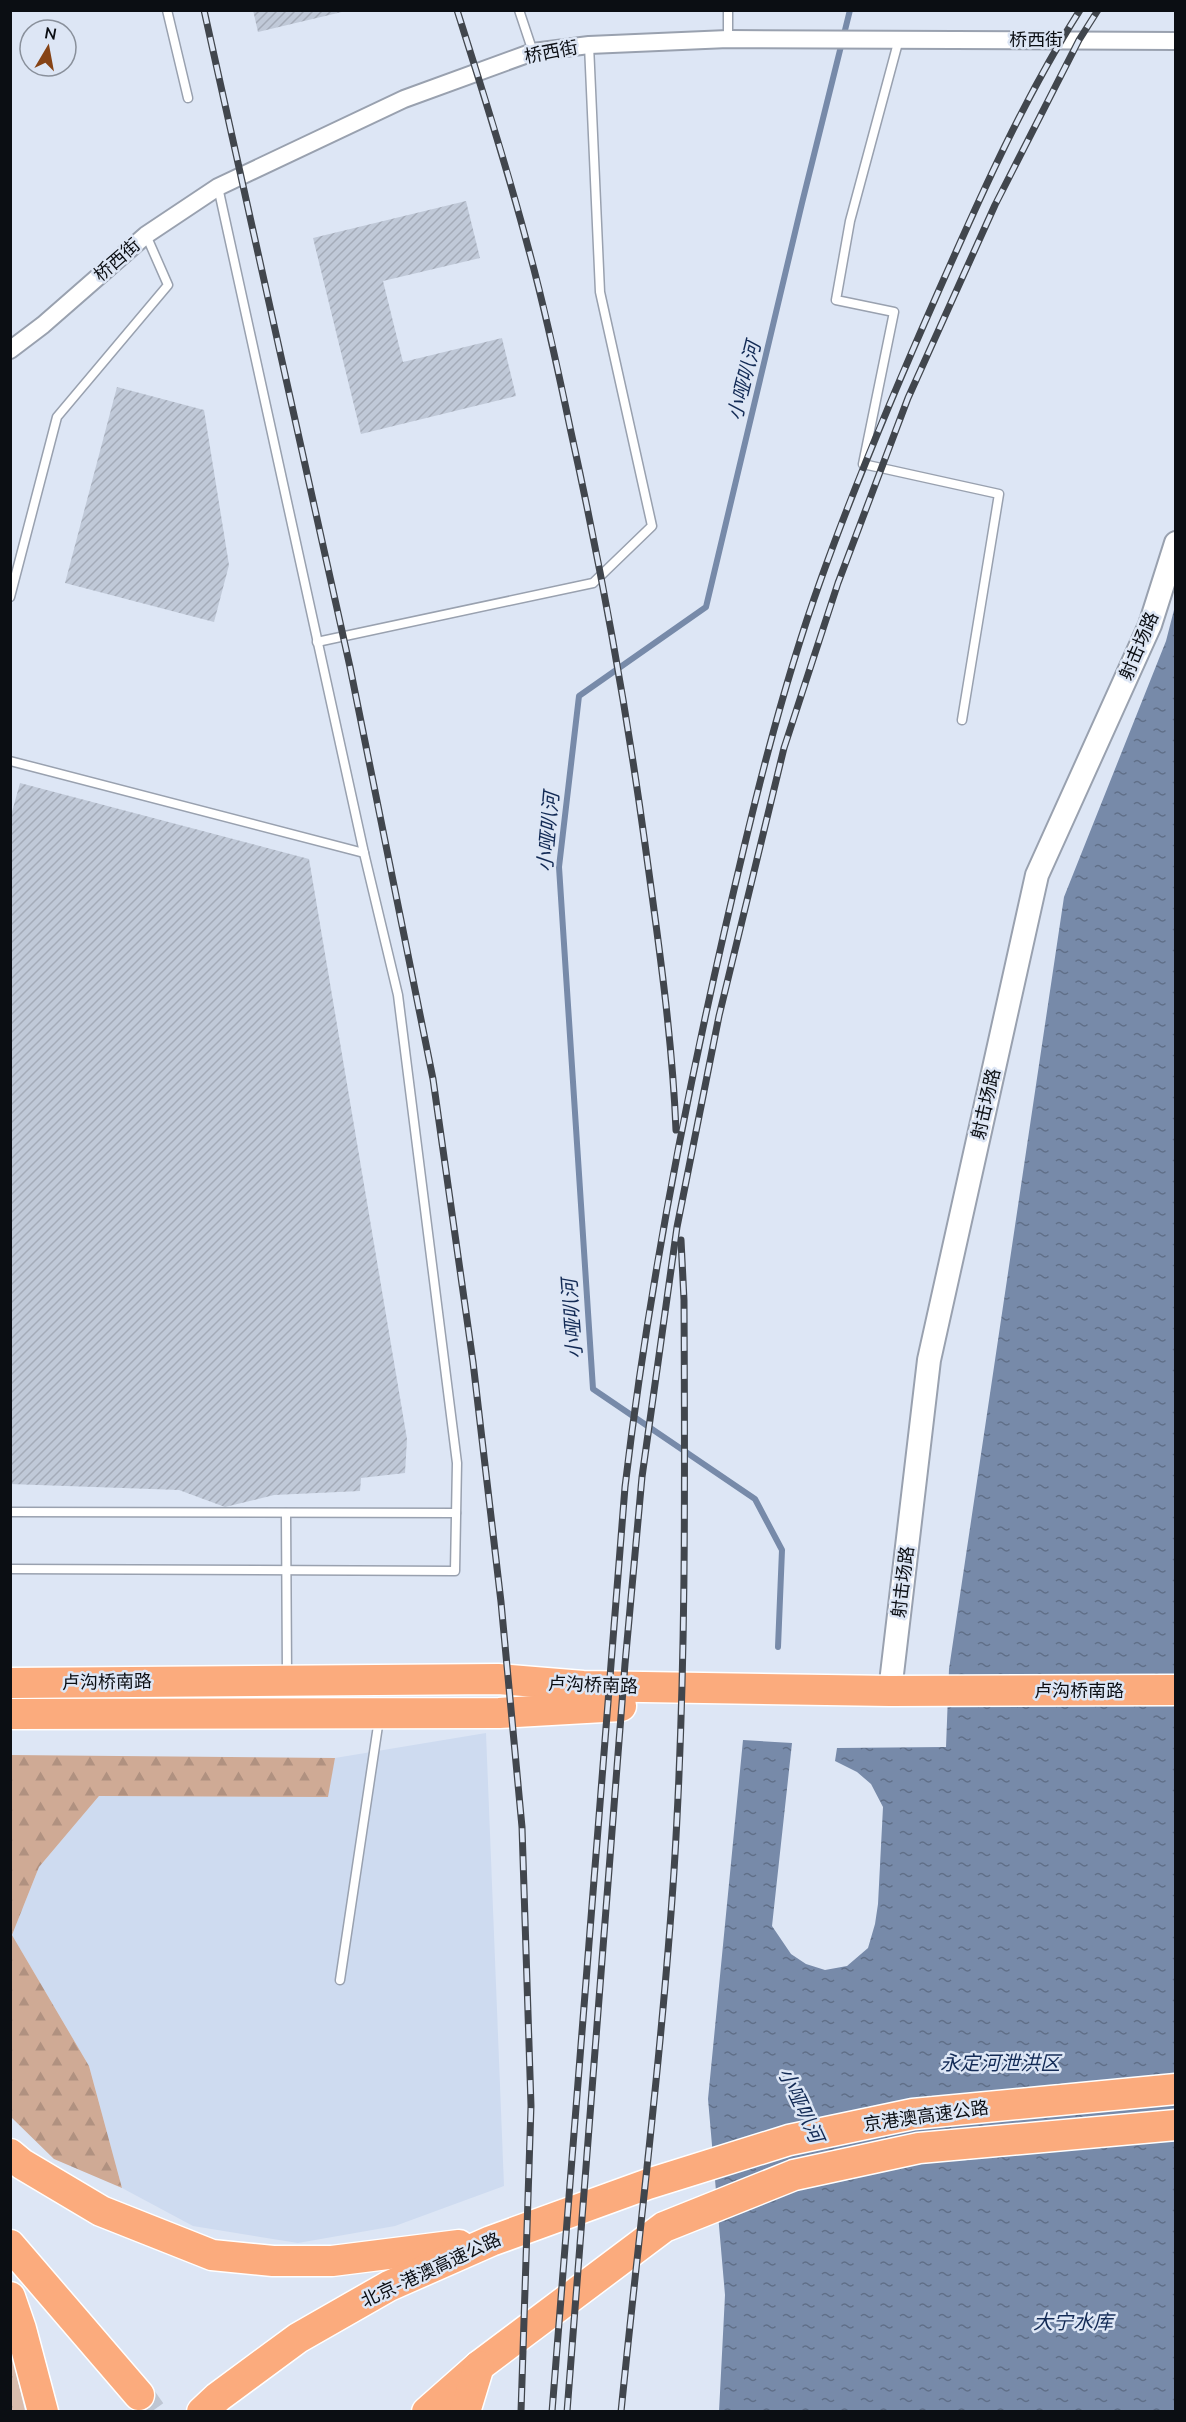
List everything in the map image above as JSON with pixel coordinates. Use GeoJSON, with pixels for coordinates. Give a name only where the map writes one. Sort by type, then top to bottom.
{"type":"FeatureCollection","features":[{"type":"Feature","properties":{"kind":"highway","name":"卢沟桥南路"},"geometry":{"type":"LineString","coordinates":[[10,1683],[498,1679],[583,1686],[890,1691],[927,1697],[1176,1703]]}},
{"type":"Feature","properties":{"kind":"highway","name":"卢沟桥南路"},"geometry":{"type":"LineString","coordinates":[[10,1714],[499,1713],[584,1707],[1176,1690]]}},
{"type":"Feature","properties":{"kind":"highway","name":"京港澳高速公路"},"geometry":{"type":"LineString","coordinates":[[648,2184],[789,2140],[914,2114],[1176,2089]]}},
{"type":"Feature","properties":{"kind":"highway","name":"京港澳高速公路"},"geometry":{"type":"LineString","coordinates":[[479,2366],[664,2227],[794,2175],[919,2148],[1176,2125]]}},
{"type":"Feature","properties":{"kind":"highway"},"geometry":{"type":"LineString","coordinates":[[10,2154],[22,2164],[100,2211],[212,2255],[273,2261],[332,2261],[492,2241]]}},
{"type":"Feature","properties":{"kind":"highway","name":"北京-港澳高速公路"},"geometry":{"type":"LineString","coordinates":[[202,2412],[218,2397],[298,2338],[389,2286],[492,2241],[648,2184]]}},
{"type":"Feature","properties":{"kind":"highway"},"geometry":{"type":"LineString","coordinates":[[10,2245],[138,2396]]}},
{"type":"Feature","properties":{"kind":"highway"},"geometry":{"type":"LineString","coordinates":[[10,2297],[21,2328],[43,2412]]}},
{"type":"Feature","properties":{"kind":"highway"},"geometry":{"type":"LineString","coordinates":[[427,2412],[479,2366]]}},
{"type":"Feature","properties":{"kind":"highway"},"geometry":{"type":"LineString","coordinates":[[465,2412],[479,2366]]}},
{"type":"Feature","properties":{"kind":"street","name":"桥西街"},"geometry":{"type":"LineString","coordinates":[[10,350],[43,325],[146,235],[218,187],[404,99],[533,52],[589,45],[728,39],[1176,41]]}},
{"type":"Feature","properties":{"kind":"street","name":"射击场路"},"geometry":{"type":"LineString","coordinates":[[890,1691],[929,1360],[1037,874],[1150,625],[1176,543]]}},
{"type":"Feature","properties":{"kind":"lane"},"geometry":{"type":"LineString","coordinates":[[167,10],[188,98]]}},
{"type":"Feature","properties":{"kind":"lane"},"geometry":{"type":"LineString","coordinates":[[519,10],[533,52]]}},
{"type":"Feature","properties":{"kind":"lane"},"geometry":{"type":"LineString","coordinates":[[728,10],[728,39]]}},
{"type":"Feature","properties":{"kind":"lane"},"geometry":{"type":"LineString","coordinates":[[898,39],[850,221],[836,300],[894,312],[863,464],[999,494],[962,720]]}},
{"type":"Feature","properties":{"kind":"lane"},"geometry":{"type":"LineString","coordinates":[[317,642],[593,583],[652,526],[600,292],[589,45]]}},
{"type":"Feature","properties":{"kind":"lane"},"geometry":{"type":"LineString","coordinates":[[10,1569],[455,1571],[457,1463],[398,995],[364,853],[218,187]]}},
{"type":"Feature","properties":{"kind":"lane"},"geometry":{"type":"LineString","coordinates":[[10,597],[57,417],[168,285],[146,235]]}},
{"type":"Feature","properties":{"kind":"lane"},"geometry":{"type":"LineString","coordinates":[[10,761],[364,853]]}},
{"type":"Feature","properties":{"kind":"lane"},"geometry":{"type":"LineString","coordinates":[[10,1512],[456,1513]]}},
{"type":"Feature","properties":{"kind":"lane"},"geometry":{"type":"LineString","coordinates":[[285,1513],[286,1681]]}},
{"type":"Feature","properties":{"kind":"lane"},"geometry":{"type":"LineString","coordinates":[[340,1980],[380,1713]]}},
{"type":"Feature","properties":{"kind":"shaded area"},"geometry":{"type":"Polygon","coordinates":[[[486,1733],[504,2186],[395,2226],[298,2243],[193,2226],[122,2188],[89,2066],[12,1935],[39,1867],[99,1796],[327,1797],[335,1758],[486,1733]]]}},
{"type":"Feature","properties":{"kind":"green space"},"geometry":{"type":"Polygon","coordinates":[[[10,1755],[335,1758],[328,1797],[99,1796],[39,1867],[12,1935],[89,2066],[122,2188],[54,2159],[11,2117],[10,1755]]]}},
{"type":"Feature","properties":{"kind":"green space"},"geometry":{"type":"Polygon","coordinates":[[[11,2351],[25,2411],[11,2411],[11,2351]]]}},
{"type":"Feature","properties":{"kind":"water","name":"永定河泄洪区"},"geometry":{"type":"Polygon","coordinates":[[[1175,606],[1175,2411],[719,2412],[725,2295],[708,2099],[743,1740],[792,1743],[772,1926],[791,1954],[806,1964],[825,1970],[847,1966],[868,1948],[875,1924],[883,1807],[871,1784],[857,1772],[835,1761],[837,1748],[946,1747],[949,1669],[1064,897],[1166,641],[1175,606]]]}},
{"type":"Feature","properties":{"kind":"building"},"geometry":{"type":"Polygon","coordinates":[[[253,10],[346,10],[346,11],[258,32],[253,10]]]}},
{"type":"Feature","properties":{"kind":"building"},"geometry":{"type":"Polygon","coordinates":[[[466,201],[480,258],[383,281],[403,362],[502,338],[516,396],[361,434],[313,238],[466,201]]]}},
{"type":"Feature","properties":{"kind":"building"},"geometry":{"type":"Polygon","coordinates":[[[117,387],[204,410],[229,565],[214,622],[65,583],[117,387]]]}},
{"type":"Feature","properties":{"kind":"building"},"geometry":{"type":"Polygon","coordinates":[[[20,783],[309,859],[407,1439],[405,1473],[361,1478],[360,1491],[274,1495],[225,1507],[179,1490],[10,1484],[10,819],[20,783]]]}},
{"type":"Feature","properties":{"kind":"waterway","name":"小哑叭河"},"geometry":{"type":"LineString","coordinates":[[778,1647],[782,1550],[755,1499],[593,1389],[559,867],[579,696],[706,607],[850,10]]}},
{"type":"Feature","properties":{"kind":"tunnel"},"geometry":{"type":"LineString","coordinates":[[139,2395],[151,2412]]}},
{"type":"Feature","properties":{"kind":"railway"},"geometry":{"type":"LineString","coordinates":[[204,10],[350,667],[433,1079],[473,1362],[501,1602],[522,1827],[531,2106],[521,2412]]}},
{"type":"Feature","properties":{"kind":"railway"},"geometry":{"type":"LineString","coordinates":[[457,10],[503,158],[540,293],[603,585],[630,740],[655,915],[668,1022],[676,1130]]}},
{"type":"Feature","properties":{"kind":"railway"},"geometry":{"type":"LineString","coordinates":[[552,2412],[625,1487],[655,1278],[680,1140],[709,1002],[767,754],[792,666],[834,542],[892,397],[987,183],[1040,78],[1080,10]]}},
{"type":"Feature","properties":{"kind":"railway"},"geometry":{"type":"LineString","coordinates":[[567,2412],[625,1664],[642,1477],[677,1227],[719,1016],[784,748],[838,583],[908,398],[995,205],[1079,40],[1098,10]]}},
{"type":"Feature","properties":{"kind":"railway"},"geometry":{"type":"LineString","coordinates":[[621,2412],[663,2007],[678,1800],[683,1657],[684,1515],[684,1300],[681,1240]]}},
{"type":"Feature","properties":{"kind":"water label","name":"大宁水库"},"geometry":{"type":"Point","coordinates":[1073,2322]}}]}
